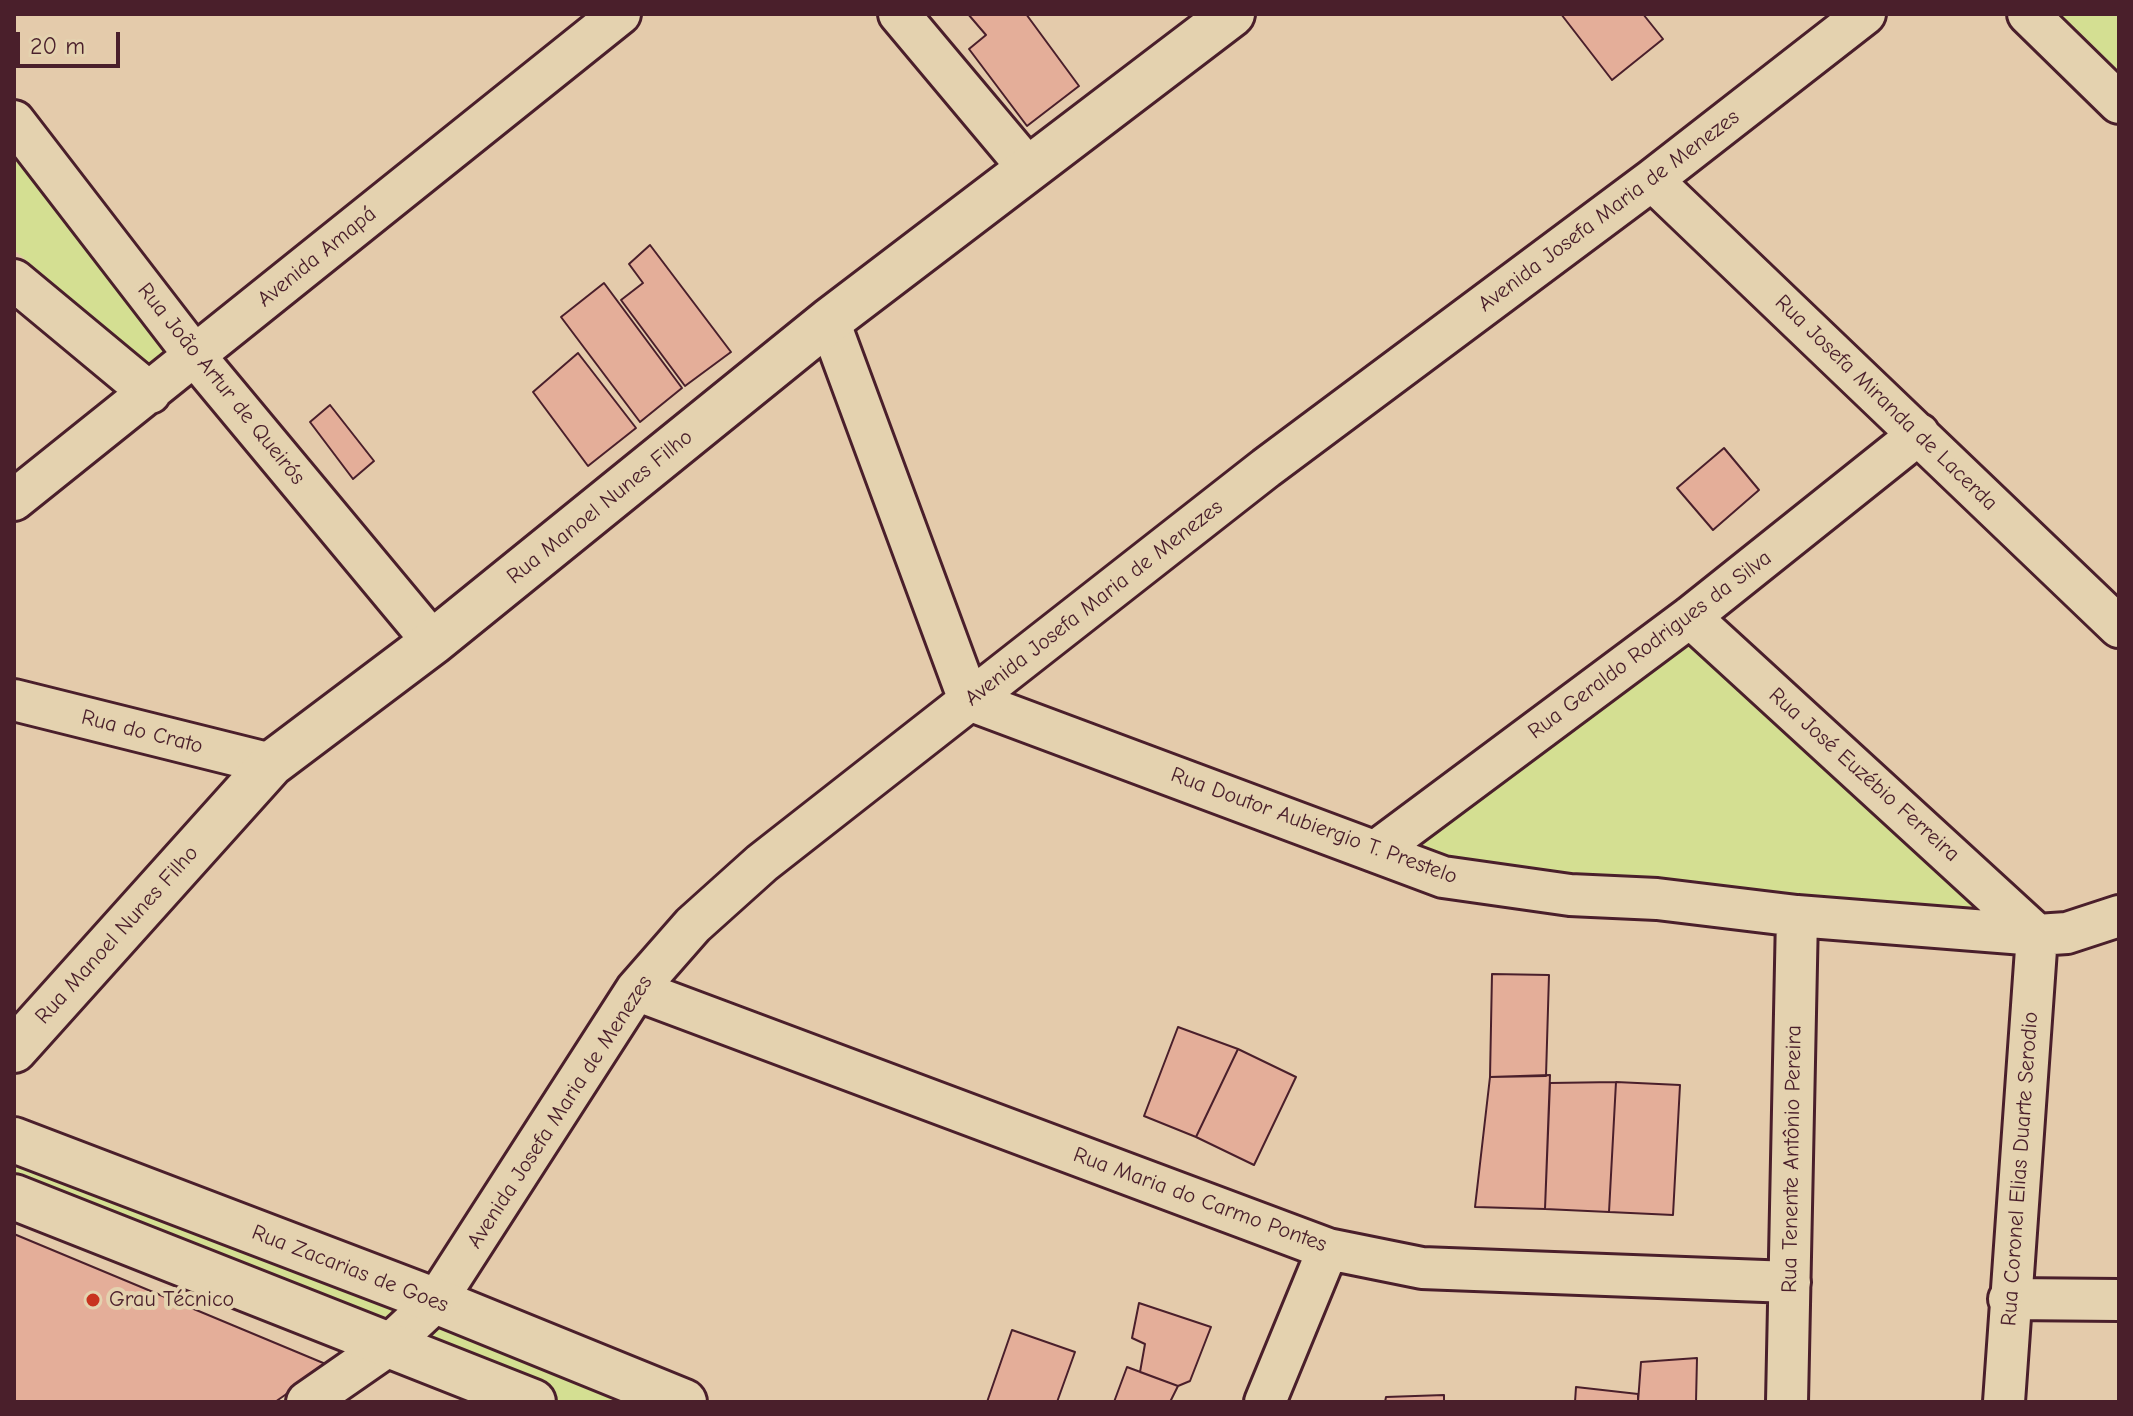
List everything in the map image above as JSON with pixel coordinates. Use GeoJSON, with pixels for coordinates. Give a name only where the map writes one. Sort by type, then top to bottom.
{"type":"FeatureCollection","features":[{"type":"Feature","properties":{"kind":"street","name":"Avenida Amapá"},"geometry":{"type":"LineString","coordinates":[[14,500],[620,14]]}},
{"type":"Feature","properties":{"kind":"street"},"geometry":{"type":"LineString","coordinates":[[899,14],[1029,169]]}},
{"type":"Feature","properties":{"kind":"street","name":"Rua Manoel Nunes Filho"},"geometry":{"type":"LineString","coordinates":[[14,1050],[271,764],[433,642],[829,321],[1232,14]]}},
{"type":"Feature","properties":{"kind":"street","name":"Avenida Josefa Maria de Menezes"},"geometry":{"type":"LineString","coordinates":[[307,1402],[389,1345],[436,1301],[636,990],[693,925],[762,863],[1266,468],[1652,180],[1865,14]]}},
{"type":"Feature","properties":{"kind":"street"},"geometry":{"type":"LineString","coordinates":[[2028,14],[2119,103]]}},
{"type":"Feature","properties":{"kind":"street","name":"Rua João Artur de Queirós"},"geometry":{"type":"LineString","coordinates":[[14,121],[195,356],[433,642]]}},
{"type":"Feature","properties":{"kind":"street","name":"Rua Josefa Miranda de Lacerda"},"geometry":{"type":"LineString","coordinates":[[1652,180],[2119,627]]}},
{"type":"Feature","properties":{"kind":"street"},"geometry":{"type":"LineString","coordinates":[[14,280],[150,393]]}},
{"type":"Feature","properties":{"kind":"street"},"geometry":{"type":"LineString","coordinates":[[829,321],[969,700]]}},
{"type":"Feature","properties":{"kind":"street","name":"Rua Geraldo Rodrigues da Silva"},"geometry":{"type":"LineString","coordinates":[[1376,851],[1690,617],[1919,434]]}},
{"type":"Feature","properties":{"kind":"street","name":"Rua José Euzébio Ferreira"},"geometry":{"type":"LineString","coordinates":[[1690,617],[2037,935]]}},
{"type":"Feature","properties":{"kind":"street","name":"Rua do Crato"},"geometry":{"type":"LineString","coordinates":[[14,700],[271,764]]}},
{"type":"Feature","properties":{"kind":"street","name":"Rua Doutor Aubiergio T. Prestelo"},"geometry":{"type":"LineString","coordinates":[[969,700],[1443,877],[1797,916],[2037,935],[2067,933],[2119,916]]}},
{"type":"Feature","properties":{"kind":"street","name":"Rua Tenente Antônio Pereira"},"geometry":{"type":"LineString","coordinates":[[1787,1402],[1797,916]]}},
{"type":"Feature","properties":{"kind":"street","name":"Rua Coronel Elias Duarte Serodio"},"geometry":{"type":"LineString","coordinates":[[2004,1402],[2037,935]]}},
{"type":"Feature","properties":{"kind":"street","name":"Rua Maria do Carmo Pontes"},"geometry":{"type":"LineString","coordinates":[[636,990],[1328,1249],[1422,1268],[1790,1282]]}},
{"type":"Feature","properties":{"kind":"street","name":"Rua Zacarias de Goes"},"geometry":{"type":"LineString","coordinates":[[14,1140],[436,1301],[684,1402]]}},
{"type":"Feature","properties":{"kind":"street"},"geometry":{"type":"LineString","coordinates":[[14,1197],[533,1402]]}},
{"type":"Feature","properties":{"kind":"street"},"geometry":{"type":"LineString","coordinates":[[1265,1402],[1328,1249]]}},
{"type":"Feature","properties":{"kind":"street"},"geometry":{"type":"LineString","coordinates":[[2009,1299],[2119,1300]]}},
{"type":"Feature","properties":{"kind":"green space"},"geometry":{"type":"Polygon","coordinates":[[[2044,14],[2119,14],[2119,87],[2044,14]]]}},
{"type":"Feature","properties":{"kind":"green space"},"geometry":{"type":"Polygon","coordinates":[[[14,158],[167,349],[154,368],[14,250],[14,158]]]}},
{"type":"Feature","properties":{"kind":"green space"},"geometry":{"type":"Polygon","coordinates":[[[1690,635],[2013,924],[1563,887],[1402,849],[1690,635]]]}},
{"type":"Feature","properties":{"kind":"green space"},"geometry":{"type":"Polygon","coordinates":[[[14,1141],[684,1402],[533,1402],[14,1198],[14,1141]]]}},
{"type":"Feature","properties":{"kind":"building"},"geometry":{"type":"Polygon","coordinates":[[[968,14],[1026,14],[1079,86],[1027,126],[969,49],[986,35],[968,14]]]}},
{"type":"Feature","properties":{"kind":"building"},"geometry":{"type":"Polygon","coordinates":[[[1561,14],[1643,14],[1663,39],[1612,80],[1561,14]]]}},
{"type":"Feature","properties":{"kind":"building"},"geometry":{"type":"Polygon","coordinates":[[[650,245],[731,352],[685,386],[621,300],[643,283],[629,264],[650,245]]]}},
{"type":"Feature","properties":{"kind":"building"},"geometry":{"type":"Polygon","coordinates":[[[604,283],[682,388],[640,422],[561,317],[604,283]]]}},
{"type":"Feature","properties":{"kind":"building"},"geometry":{"type":"Polygon","coordinates":[[[578,353],[636,428],[588,466],[533,392],[578,353]]]}},
{"type":"Feature","properties":{"kind":"building"},"geometry":{"type":"Polygon","coordinates":[[[330,405],[374,461],[353,479],[310,422],[330,405]]]}},
{"type":"Feature","properties":{"kind":"building"},"geometry":{"type":"Polygon","coordinates":[[[1724,448],[1759,490],[1713,530],[1677,488],[1724,448]]]}},
{"type":"Feature","properties":{"kind":"building"},"geometry":{"type":"Polygon","coordinates":[[[1492,974],[1549,975],[1546,1076],[1490,1077],[1492,974]]]}},
{"type":"Feature","properties":{"kind":"building"},"geometry":{"type":"Polygon","coordinates":[[[1178,1027],[1238,1049],[1196,1137],[1144,1116],[1178,1027]]]}},
{"type":"Feature","properties":{"kind":"building"},"geometry":{"type":"Polygon","coordinates":[[[1238,1049],[1296,1077],[1254,1165],[1196,1137],[1238,1049]]]}},
{"type":"Feature","properties":{"kind":"building"},"geometry":{"type":"Polygon","coordinates":[[[1550,1075],[1545,1209],[1475,1207],[1490,1077],[1550,1075]]]}},
{"type":"Feature","properties":{"kind":"building"},"geometry":{"type":"Polygon","coordinates":[[[1616,1082],[1680,1085],[1673,1215],[1609,1212],[1616,1082]]]}},
{"type":"Feature","properties":{"kind":"building"},"geometry":{"type":"Polygon","coordinates":[[[1616,1082],[1609,1212],[1545,1209],[1550,1083],[1616,1082]]]}},
{"type":"Feature","properties":{"kind":"building","name":"Grau Técnico"},"geometry":{"type":"Polygon","coordinates":[[[14,1234],[328,1365],[275,1402],[14,1402],[14,1234]]]}},
{"type":"Feature","properties":{"kind":"building"},"geometry":{"type":"Polygon","coordinates":[[[1139,1303],[1211,1327],[1190,1381],[1178,1386],[1140,1372],[1145,1344],[1132,1338],[1139,1303]]]}},
{"type":"Feature","properties":{"kind":"building"},"geometry":{"type":"Polygon","coordinates":[[[1012,1330],[1075,1352],[1057,1402],[987,1402],[1012,1330]]]}},
{"type":"Feature","properties":{"kind":"building"},"geometry":{"type":"Polygon","coordinates":[[[1697,1358],[1696,1402],[1638,1402],[1641,1362],[1697,1358]]]}},
{"type":"Feature","properties":{"kind":"building"},"geometry":{"type":"Polygon","coordinates":[[[1127,1367],[1178,1386],[1170,1402],[1114,1402],[1127,1367]]]}},
{"type":"Feature","properties":{"kind":"building"},"geometry":{"type":"Polygon","coordinates":[[[1576,1387],[1638,1394],[1638,1402],[1575,1402],[1576,1387]]]}},
{"type":"Feature","properties":{"kind":"building"},"geometry":{"type":"Polygon","coordinates":[[[1444,1395],[1444,1402],[1385,1402],[1386,1397],[1444,1395]]]}},
{"type":"Feature","properties":{"kind":"place","name":"Grau Técnico"},"geometry":{"type":"Point","coordinates":[93,1300]}}]}
